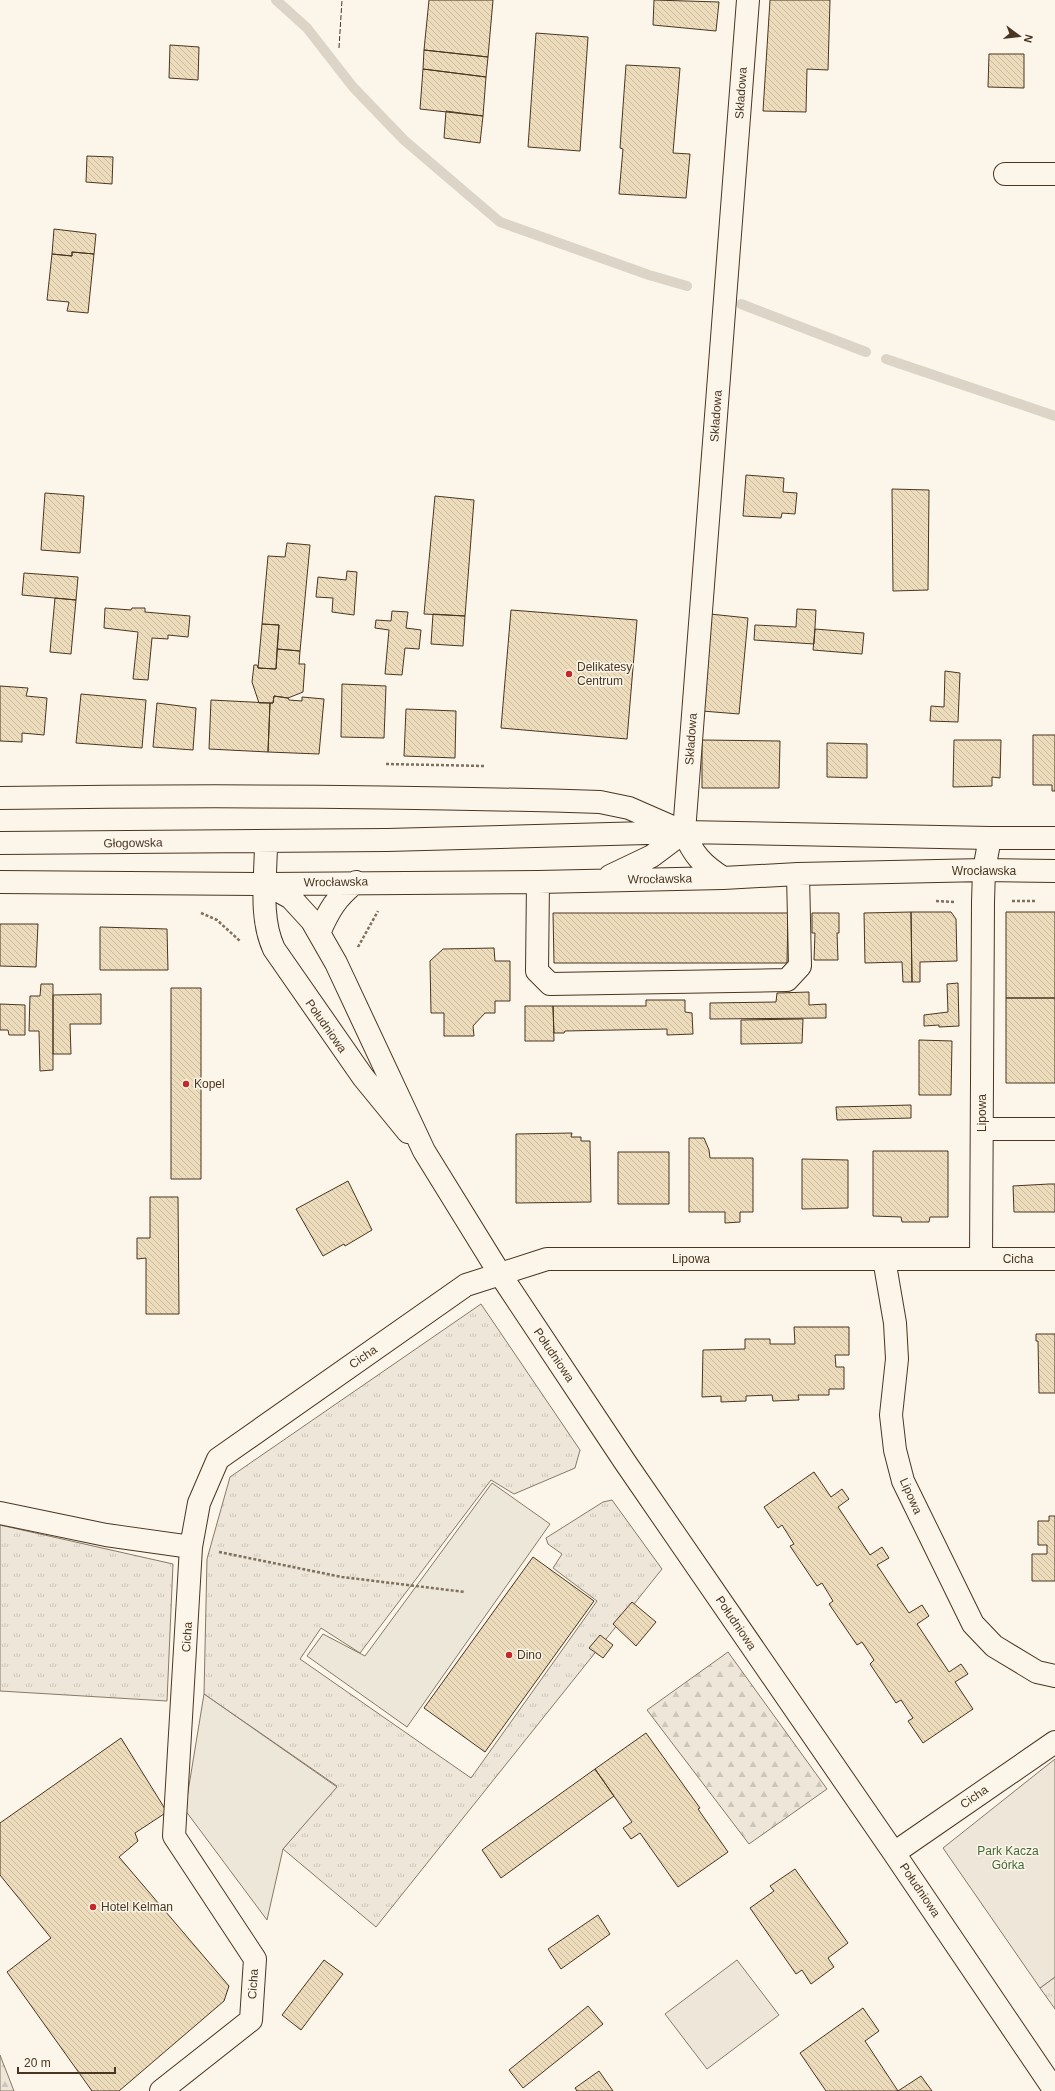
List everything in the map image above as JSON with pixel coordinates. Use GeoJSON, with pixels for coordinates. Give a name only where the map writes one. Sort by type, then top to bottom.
{"type":"FeatureCollection","features":[{"type":"Feature","properties":{"kind":"street","name":"Składowa"},"geometry":{"type":"LineString","coordinates":[[684,832],[748,0]]}},
{"type":"Feature","properties":{"kind":"street"},"geometry":{"type":"LineString","coordinates":[[1005,174],[1055,174]]}},
{"type":"Feature","properties":{"kind":"street"},"geometry":{"type":"LineString","coordinates":[[0,798],[124,796],[398,796],[600,802],[629,808],[684,832],[691,849],[707,867],[723,878]]}},
{"type":"Feature","properties":{"kind":"street"},"geometry":{"type":"LineString","coordinates":[[600,880],[624,871],[652,856],[684,832]]}},
{"type":"Feature","properties":{"kind":"street"},"geometry":{"type":"LineString","coordinates":[[266,842],[684,832],[1055,838]]}},
{"type":"Feature","properties":{"kind":"street","name":"Lipowa"},"geometry":{"type":"LineString","coordinates":[[500,1274],[547,1259],[981,1259],[982,902],[984,870],[990,838]]}},
{"type":"Feature","properties":{"kind":"street","name":"Głogowska"},"geometry":{"type":"LineString","coordinates":[[0,843],[266,842]]}},
{"type":"Feature","properties":{"kind":"street","name":"Południowa"},"geometry":{"type":"LineString","coordinates":[[266,842],[265,921],[268,937],[274,949],[363,1077],[424,1151]]}},
{"type":"Feature","properties":{"kind":"street","name":"Wrocławska"},"geometry":{"type":"LineString","coordinates":[[266,884],[356,882],[538,882],[984,870],[1055,871]]}},
{"type":"Feature","properties":{"kind":"street"},"geometry":{"type":"LineString","coordinates":[[538,882],[537,971],[550,984],[787,980],[800,966],[798,874]]}},
{"type":"Feature","properties":{"kind":"street"},"geometry":{"type":"LineString","coordinates":[[0,882],[266,884]]}},
{"type":"Feature","properties":{"kind":"street"},"geometry":{"type":"LineString","coordinates":[[319,933],[335,901],[356,882]]}},
{"type":"Feature","properties":{"kind":"street","name":"Południowa"},"geometry":{"type":"LineString","coordinates":[[266,884],[279,890],[302,908],[319,933],[368,1030],[424,1151],[500,1274],[625,1462],[894,1853],[1055,2091]]}},
{"type":"Feature","properties":{"kind":"street"},"geometry":{"type":"LineString","coordinates":[[982,1129],[1055,1129]]}},
{"type":"Feature","properties":{"kind":"street","name":"Lipowa"},"geometry":{"type":"LineString","coordinates":[[884,1259],[895,1323],[897,1359],[891,1414],[895,1450],[903,1481],[973,1624],[994,1646],[1037,1672],[1055,1676]]}},
{"type":"Feature","properties":{"kind":"street","name":"Cicha"},"geometry":{"type":"LineString","coordinates":[[981,1259],[1055,1259]]}},
{"type":"Feature","properties":{"kind":"street","name":"Cicha"},"geometry":{"type":"LineString","coordinates":[[161,2091],[251,2020],[255,1959],[174,1836],[192,1547],[199,1503],[218,1459],[466,1286],[500,1274]]}},
{"type":"Feature","properties":{"kind":"street"},"geometry":{"type":"LineString","coordinates":[[0,1514],[106,1535],[192,1547]]}},
{"type":"Feature","properties":{"kind":"street","name":"Cicha"},"geometry":{"type":"LineString","coordinates":[[894,1853],[1055,1742]]}},
{"type":"Feature","properties":{"kind":"path"},"geometry":{"type":"LineString","coordinates":[[386,764],[485,766]]}},
{"type":"Feature","properties":{"kind":"path"},"geometry":{"type":"LineString","coordinates":[[192,1547],[342,1578],[465,1592]]}},
{"type":"Feature","properties":{"kind":"green space"},"geometry":{"type":"Polygon","coordinates":[[[481,1304],[580,1450],[575,1468],[514,1494],[491,1480],[360,1653],[321,1628],[300,1659],[471,1778],[597,1601],[553,1568],[562,1554],[548,1544],[546,1538],[603,1502],[612,1500],[662,1569],[376,1927],[283,1849],[337,1786],[204,1694],[207,1559],[230,1477],[481,1304]]]}},
{"type":"Feature","properties":{"kind":"green space"},"geometry":{"type":"Polygon","coordinates":[[[0,1525],[173,1564],[167,1701],[0,1691],[0,1525]]]}},
{"type":"Feature","properties":{"kind":"green space"},"geometry":{"type":"Polygon","coordinates":[[[728,1652],[827,1789],[749,1844],[647,1710],[728,1652]]]}},
{"type":"Feature","properties":{"kind":"green space","name":"Park Kacza Górka"},"geometry":{"type":"Polygon","coordinates":[[[1055,1759],[1055,1977],[1040,1988],[943,1848],[1055,1759]]]}},
{"type":"Feature","properties":{"kind":"green space"},"geometry":{"type":"Polygon","coordinates":[[[737,1960],[779,2015],[707,2069],[665,2014],[737,1960]]]}},
{"type":"Feature","properties":{"kind":"green space"},"geometry":{"type":"Polygon","coordinates":[[[1055,1977],[1055,2009],[1040,1988],[1055,1977]]]}},
{"type":"Feature","properties":{"kind":"green space"},"geometry":{"type":"Polygon","coordinates":[[[0,2055],[14,2091],[0,2091],[0,2055]]]}},
{"type":"Feature","properties":{"kind":"shaded area"},"geometry":{"type":"Polygon","coordinates":[[[492,1483],[550,1524],[407,1727],[307,1656],[323,1634],[365,1656],[492,1483]]]}},
{"type":"Feature","properties":{"kind":"shaded area"},"geometry":{"type":"Polygon","coordinates":[[[204,1694],[337,1787],[283,1849],[267,1920],[185,1810],[204,1694]]]}},
{"type":"Feature","properties":{"kind":"building"},"geometry":{"type":"Polygon","coordinates":[[[429,0],[493,0],[488,57],[424,50],[429,0]]]}},
{"type":"Feature","properties":{"kind":"building"},"geometry":{"type":"Polygon","coordinates":[[[654,0],[719,2],[716,31],[653,25],[654,0]]]}},
{"type":"Feature","properties":{"kind":"building"},"geometry":{"type":"Polygon","coordinates":[[[770,0],[830,0],[828,70],[807,69],[806,112],[763,111],[770,0]]]}},
{"type":"Feature","properties":{"kind":"building"},"geometry":{"type":"Polygon","coordinates":[[[536,33],[588,37],[580,151],[528,147],[536,33]]]}},
{"type":"Feature","properties":{"kind":"building"},"geometry":{"type":"Polygon","coordinates":[[[170,45],[199,47],[198,80],[169,78],[170,45]]]}},
{"type":"Feature","properties":{"kind":"building"},"geometry":{"type":"Polygon","coordinates":[[[424,50],[488,57],[486,77],[423,69],[424,50]]]}},
{"type":"Feature","properties":{"kind":"building"},"geometry":{"type":"Polygon","coordinates":[[[989,54],[1024,54],[1024,88],[988,87],[989,54]]]}},
{"type":"Feature","properties":{"kind":"building"},"geometry":{"type":"Polygon","coordinates":[[[626,65],[680,68],[673,153],[690,154],[686,198],[619,194],[623,149],[620,148],[626,65]]]}},
{"type":"Feature","properties":{"kind":"building"},"geometry":{"type":"Polygon","coordinates":[[[423,69],[486,77],[483,116],[420,109],[423,69]]]}},
{"type":"Feature","properties":{"kind":"building"},"geometry":{"type":"Polygon","coordinates":[[[446,111],[483,116],[480,143],[444,138],[446,111]]]}},
{"type":"Feature","properties":{"kind":"building"},"geometry":{"type":"Polygon","coordinates":[[[87,156],[113,157],[112,184],[86,182],[87,156]]]}},
{"type":"Feature","properties":{"kind":"building"},"geometry":{"type":"Polygon","coordinates":[[[54,229],[96,234],[94,254],[72,252],[72,256],[52,254],[54,229]]]}},
{"type":"Feature","properties":{"kind":"building"},"geometry":{"type":"Polygon","coordinates":[[[72,252],[94,254],[88,313],[67,311],[69,302],[47,300],[52,254],[72,256],[72,252]]]}},
{"type":"Feature","properties":{"kind":"building"},"geometry":{"type":"Polygon","coordinates":[[[746,475],[784,478],[783,492],[797,493],[795,514],[782,513],[781,518],[743,516],[746,475]]]}},
{"type":"Feature","properties":{"kind":"building"},"geometry":{"type":"Polygon","coordinates":[[[892,489],[929,490],[928,590],[893,591],[892,489]]]}},
{"type":"Feature","properties":{"kind":"building"},"geometry":{"type":"Polygon","coordinates":[[[45,493],[84,496],[80,553],[41,550],[45,493]]]}},
{"type":"Feature","properties":{"kind":"building"},"geometry":{"type":"Polygon","coordinates":[[[435,496],[474,500],[465,616],[424,614],[435,496]]]}},
{"type":"Feature","properties":{"kind":"building"},"geometry":{"type":"Polygon","coordinates":[[[287,543],[310,545],[300,651],[277,649],[279,625],[262,624],[268,556],[285,557],[287,543]]]}},
{"type":"Feature","properties":{"kind":"building"},"geometry":{"type":"Polygon","coordinates":[[[347,571],[357,572],[354,615],[332,612],[333,598],[316,597],[318,577],[346,580],[347,571]]]}},
{"type":"Feature","properties":{"kind":"building"},"geometry":{"type":"Polygon","coordinates":[[[24,573],[78,577],[76,600],[22,595],[24,573]]]}},
{"type":"Feature","properties":{"kind":"building"},"geometry":{"type":"Polygon","coordinates":[[[55,598],[76,600],[71,654],[50,652],[55,598]]]}},
{"type":"Feature","properties":{"kind":"building"},"geometry":{"type":"Polygon","coordinates":[[[105,608],[131,610],[132,608],[145,608],[145,612],[190,616],[188,637],[168,635],[168,639],[152,638],[148,680],[133,679],[138,632],[104,628],[105,608]]]}},
{"type":"Feature","properties":{"kind":"building"},"geometry":{"type":"Polygon","coordinates":[[[797,609],[816,610],[814,644],[754,640],[755,625],[796,627],[797,609]]]}},
{"type":"Feature","properties":{"kind":"building","name":"Delikatesy Centrum"},"geometry":{"type":"Polygon","coordinates":[[[511,610],[637,620],[627,739],[501,728],[511,610]]]}},
{"type":"Feature","properties":{"kind":"building"},"geometry":{"type":"Polygon","coordinates":[[[392,611],[408,612],[406,628],[421,630],[419,649],[405,648],[402,675],[385,674],[389,630],[375,628],[376,620],[391,621],[392,611]]]}},
{"type":"Feature","properties":{"kind":"building"},"geometry":{"type":"Polygon","coordinates":[[[433,614],[465,616],[463,646],[431,644],[433,614]]]}},
{"type":"Feature","properties":{"kind":"building"},"geometry":{"type":"Polygon","coordinates":[[[710,614],[748,618],[739,714],[702,711],[710,614]]]}},
{"type":"Feature","properties":{"kind":"building"},"geometry":{"type":"Polygon","coordinates":[[[262,624],[279,625],[276,669],[258,668],[262,624]]]}},
{"type":"Feature","properties":{"kind":"building"},"geometry":{"type":"Polygon","coordinates":[[[815,629],[864,633],[862,654],[813,650],[815,629]]]}},
{"type":"Feature","properties":{"kind":"building"},"geometry":{"type":"Polygon","coordinates":[[[277,649],[300,651],[299,664],[305,664],[303,692],[288,698],[274,696],[273,703],[259,703],[252,682],[254,665],[257,665],[258,668],[276,669],[277,649]]]}},
{"type":"Feature","properties":{"kind":"building"},"geometry":{"type":"Polygon","coordinates":[[[945,671],[960,673],[958,722],[930,721],[931,706],[944,707],[945,671]]]}},
{"type":"Feature","properties":{"kind":"building"},"geometry":{"type":"Polygon","coordinates":[[[342,684],[386,686],[384,738],[341,737],[342,684]]]}},
{"type":"Feature","properties":{"kind":"building"},"geometry":{"type":"Polygon","coordinates":[[[0,686],[28,688],[26,696],[47,698],[44,735],[22,733],[22,742],[0,741],[0,686]]]}},
{"type":"Feature","properties":{"kind":"building"},"geometry":{"type":"Polygon","coordinates":[[[81,694],[146,700],[142,748],[76,743],[81,694]]]}},
{"type":"Feature","properties":{"kind":"building"},"geometry":{"type":"Polygon","coordinates":[[[274,696],[288,698],[289,700],[302,701],[302,697],[324,699],[319,754],[268,752],[270,703],[273,703],[274,696]]]}},
{"type":"Feature","properties":{"kind":"building"},"geometry":{"type":"Polygon","coordinates":[[[211,700],[270,703],[268,752],[209,749],[211,700]]]}},
{"type":"Feature","properties":{"kind":"building"},"geometry":{"type":"Polygon","coordinates":[[[157,703],[196,708],[193,750],[153,747],[157,703]]]}},
{"type":"Feature","properties":{"kind":"building"},"geometry":{"type":"Polygon","coordinates":[[[406,709],[456,711],[455,758],[404,756],[406,709]]]}},
{"type":"Feature","properties":{"kind":"building"},"geometry":{"type":"Polygon","coordinates":[[[1033,735],[1055,735],[1055,791],[1052,791],[1052,785],[1033,785],[1033,735]]]}},
{"type":"Feature","properties":{"kind":"building"},"geometry":{"type":"Polygon","coordinates":[[[702,740],[780,741],[779,788],[702,788],[702,740]]]}},
{"type":"Feature","properties":{"kind":"building"},"geometry":{"type":"Polygon","coordinates":[[[954,740],[1001,740],[1000,778],[992,777],[992,786],[953,787],[954,740]]]}},
{"type":"Feature","properties":{"kind":"building"},"geometry":{"type":"Polygon","coordinates":[[[827,743],[867,744],[867,778],[827,777],[827,743]]]}},
{"type":"Feature","properties":{"kind":"building"},"geometry":{"type":"Polygon","coordinates":[[[911,912],[951,912],[956,919],[957,961],[920,962],[920,982],[912,982],[911,912]]]}},
{"type":"Feature","properties":{"kind":"building"},"geometry":{"type":"Polygon","coordinates":[[[911,912],[912,982],[903,982],[902,962],[865,963],[864,913],[911,912]]]}},
{"type":"Feature","properties":{"kind":"building"},"geometry":{"type":"Polygon","coordinates":[[[1006,912],[1055,912],[1055,998],[1006,998],[1006,912]]]}},
{"type":"Feature","properties":{"kind":"building"},"geometry":{"type":"Polygon","coordinates":[[[553,913],[788,913],[787,963],[554,963],[553,913]]]}},
{"type":"Feature","properties":{"kind":"building"},"geometry":{"type":"Polygon","coordinates":[[[812,913],[839,913],[839,933],[837,933],[838,960],[814,960],[815,933],[812,933],[812,913]]]}},
{"type":"Feature","properties":{"kind":"building"},"geometry":{"type":"Polygon","coordinates":[[[0,924],[38,924],[36,967],[0,966],[0,924]]]}},
{"type":"Feature","properties":{"kind":"building"},"geometry":{"type":"Polygon","coordinates":[[[100,927],[167,929],[168,970],[100,970],[100,927]]]}},
{"type":"Feature","properties":{"kind":"building"},"geometry":{"type":"Polygon","coordinates":[[[494,948],[495,961],[510,961],[510,1001],[495,1001],[495,1013],[485,1013],[473,1026],[474,1036],[444,1036],[444,1013],[431,1013],[430,961],[443,949],[494,948]]]}},
{"type":"Feature","properties":{"kind":"building"},"geometry":{"type":"Polygon","coordinates":[[[958,983],[959,1026],[924,1026],[924,1015],[948,1012],[947,984],[958,983]]]}},
{"type":"Feature","properties":{"kind":"building"},"geometry":{"type":"Polygon","coordinates":[[[41,984],[53,984],[53,1070],[40,1071],[39,1031],[29,1031],[30,996],[40,996],[41,984]]]}},
{"type":"Feature","properties":{"kind":"building","name":"Kopel"},"geometry":{"type":"Polygon","coordinates":[[[171,988],[201,988],[201,1179],[171,1179],[171,988]]]}},
{"type":"Feature","properties":{"kind":"building"},"geometry":{"type":"Polygon","coordinates":[[[809,992],[809,1005],[826,1004],[826,1018],[710,1019],[710,1003],[776,1002],[777,993],[809,992]]]}},
{"type":"Feature","properties":{"kind":"building"},"geometry":{"type":"Polygon","coordinates":[[[101,994],[101,1024],[70,1024],[71,1054],[53,1054],[53,995],[101,994]]]}},
{"type":"Feature","properties":{"kind":"building"},"geometry":{"type":"Polygon","coordinates":[[[1006,998],[1055,998],[1055,1083],[1006,1083],[1006,998]]]}},
{"type":"Feature","properties":{"kind":"building"},"geometry":{"type":"Polygon","coordinates":[[[646,1000],[685,1000],[685,1012],[692,1013],[693,1034],[667,1035],[667,1029],[565,1031],[564,1033],[554,1033],[553,1006],[646,1006],[646,1000]]]}},
{"type":"Feature","properties":{"kind":"building"},"geometry":{"type":"Polygon","coordinates":[[[0,1004],[25,1005],[25,1035],[9,1035],[8,1030],[0,1030],[0,1004]]]}},
{"type":"Feature","properties":{"kind":"building"},"geometry":{"type":"Polygon","coordinates":[[[525,1006],[553,1006],[554,1041],[525,1041],[525,1006]]]}},
{"type":"Feature","properties":{"kind":"building"},"geometry":{"type":"Polygon","coordinates":[[[803,1019],[802,1043],[741,1044],[741,1020],[803,1019]]]}},
{"type":"Feature","properties":{"kind":"building"},"geometry":{"type":"Polygon","coordinates":[[[919,1040],[952,1041],[951,1095],[919,1095],[919,1040]]]}},
{"type":"Feature","properties":{"kind":"building"},"geometry":{"type":"Polygon","coordinates":[[[911,1105],[911,1118],[837,1120],[836,1107],[911,1105]]]}},
{"type":"Feature","properties":{"kind":"building"},"geometry":{"type":"Polygon","coordinates":[[[572,1133],[571,1137],[581,1137],[581,1141],[590,1141],[591,1202],[516,1203],[516,1134],[572,1133]]]}},
{"type":"Feature","properties":{"kind":"building"},"geometry":{"type":"Polygon","coordinates":[[[689,1138],[704,1138],[709,1150],[710,1158],[753,1158],[753,1212],[740,1212],[740,1222],[725,1223],[725,1212],[689,1212],[689,1138]]]}},
{"type":"Feature","properties":{"kind":"building"},"geometry":{"type":"Polygon","coordinates":[[[873,1151],[948,1151],[948,1217],[930,1217],[929,1222],[902,1222],[901,1217],[873,1216],[873,1151]]]}},
{"type":"Feature","properties":{"kind":"building"},"geometry":{"type":"Polygon","coordinates":[[[618,1152],[669,1152],[669,1204],[618,1204],[618,1152]]]}},
{"type":"Feature","properties":{"kind":"building"},"geometry":{"type":"Polygon","coordinates":[[[802,1159],[848,1160],[848,1208],[802,1209],[802,1159]]]}},
{"type":"Feature","properties":{"kind":"building"},"geometry":{"type":"Polygon","coordinates":[[[348,1181],[372,1230],[345,1246],[344,1244],[323,1256],[296,1209],[348,1181]]]}},
{"type":"Feature","properties":{"kind":"building"},"geometry":{"type":"Polygon","coordinates":[[[1055,1184],[1055,1212],[1014,1212],[1013,1186],[1055,1184]]]}},
{"type":"Feature","properties":{"kind":"building"},"geometry":{"type":"Polygon","coordinates":[[[150,1197],[178,1197],[179,1314],[146,1314],[146,1258],[137,1259],[137,1238],[150,1238],[150,1197]]]}},
{"type":"Feature","properties":{"kind":"building"},"geometry":{"type":"Polygon","coordinates":[[[794,1327],[849,1327],[849,1355],[835,1355],[836,1367],[844,1367],[844,1389],[829,1389],[829,1395],[798,1395],[799,1400],[773,1401],[772,1395],[746,1396],[746,1401],[721,1402],[721,1396],[702,1397],[703,1350],[745,1349],[745,1339],[770,1339],[770,1344],[795,1344],[794,1327]]]}},
{"type":"Feature","properties":{"kind":"building"},"geometry":{"type":"Polygon","coordinates":[[[1036,1334],[1055,1334],[1055,1393],[1039,1393],[1038,1341],[1036,1341],[1036,1334]]]}},
{"type":"Feature","properties":{"kind":"building"},"geometry":{"type":"Polygon","coordinates":[[[814,1472],[831,1497],[842,1489],[849,1499],[838,1507],[870,1555],[882,1547],[889,1558],[877,1565],[909,1613],[922,1605],[929,1616],[917,1624],[949,1672],[961,1664],[968,1674],[955,1682],[973,1709],[923,1743],[908,1721],[913,1718],[901,1700],[896,1703],[870,1664],[874,1660],[862,1642],[857,1645],[829,1604],[833,1601],[822,1583],[817,1586],[790,1546],[794,1544],[782,1525],[778,1528],[764,1507],[814,1472]]]}},
{"type":"Feature","properties":{"kind":"building"},"geometry":{"type":"Polygon","coordinates":[[[1049,1516],[1055,1516],[1055,1581],[1032,1581],[1032,1554],[1047,1554],[1047,1545],[1038,1545],[1038,1521],[1049,1521],[1049,1516]]]}},
{"type":"Feature","properties":{"kind":"building","name":"Dino"},"geometry":{"type":"Polygon","coordinates":[[[533,1557],[594,1601],[485,1752],[424,1708],[533,1557]]]}},
{"type":"Feature","properties":{"kind":"building"},"geometry":{"type":"Polygon","coordinates":[[[632,1602],[656,1622],[636,1646],[613,1624],[632,1602]]]}},
{"type":"Feature","properties":{"kind":"building"},"geometry":{"type":"Polygon","coordinates":[[[600,1635],[613,1645],[603,1658],[589,1648],[600,1635]]]}},
{"type":"Feature","properties":{"kind":"building"},"geometry":{"type":"Polygon","coordinates":[[[646,1733],[700,1808],[698,1809],[728,1852],[678,1887],[640,1833],[631,1839],[623,1828],[632,1822],[595,1769],[646,1733]]]}},
{"type":"Feature","properties":{"kind":"building","name":"Hotel Kelman"},"geometry":{"type":"Polygon","coordinates":[[[121,1738],[167,1812],[135,1833],[138,1841],[119,1857],[229,1986],[224,2001],[119,2091],[92,2091],[7,1972],[51,1938],[0,1875],[0,1823],[121,1738]]]}},
{"type":"Feature","properties":{"kind":"building"},"geometry":{"type":"Polygon","coordinates":[[[595,1769],[614,1796],[501,1878],[482,1850],[595,1769]]]}},
{"type":"Feature","properties":{"kind":"building"},"geometry":{"type":"Polygon","coordinates":[[[795,1869],[848,1943],[828,1958],[834,1967],[811,1984],[802,1970],[796,1974],[750,1908],[774,1891],[770,1886],[795,1869]]]}},
{"type":"Feature","properties":{"kind":"building"},"geometry":{"type":"Polygon","coordinates":[[[598,1915],[610,1934],[561,1969],[548,1949],[598,1915]]]}},
{"type":"Feature","properties":{"kind":"building"},"geometry":{"type":"Polygon","coordinates":[[[324,1960],[343,1974],[301,2030],[282,2015],[324,1960]]]}},
{"type":"Feature","properties":{"kind":"building"},"geometry":{"type":"Polygon","coordinates":[[[588,2006],[603,2024],[523,2088],[509,2070],[588,2006]]]}},
{"type":"Feature","properties":{"kind":"building"},"geometry":{"type":"Polygon","coordinates":[[[863,2008],[879,2031],[865,2041],[898,2091],[826,2091],[800,2053],[863,2008]]]}},
{"type":"Feature","properties":{"kind":"building"},"geometry":{"type":"Polygon","coordinates":[[[599,2071],[613,2091],[577,2091],[575,2088],[599,2071]]]}},
{"type":"Feature","properties":{"kind":"building"},"geometry":{"type":"Polygon","coordinates":[[[921,2076],[932,2091],[898,2091],[921,2076]]]}},
{"type":"Feature","properties":{"kind":"waterway"},"geometry":{"type":"LineString","coordinates":[[276,0],[307,28],[353,87],[404,140],[500,222],[649,275],[687,286]]}},
{"type":"Feature","properties":{"kind":"waterway"},"geometry":{"type":"LineString","coordinates":[[741,304],[866,352]]}},
{"type":"Feature","properties":{"kind":"waterway"},"geometry":{"type":"LineString","coordinates":[[886,359],[1055,416]]}},
{"type":"Feature","properties":{"kind":"fence"},"geometry":{"type":"LineString","coordinates":[[339,48],[342,0]]}},
{"type":"Feature","properties":{"kind":"place","name":"Delikatesy Centrum"},"geometry":{"type":"Point","coordinates":[569,674]}},
{"type":"Feature","properties":{"kind":"place","name":"Kopel"},"geometry":{"type":"Point","coordinates":[186,1084]}},
{"type":"Feature","properties":{"kind":"place","name":"Dino"},"geometry":{"type":"Point","coordinates":[509,1655]}},
{"type":"Feature","properties":{"kind":"place","name":"Hotel Kelman"},"geometry":{"type":"Point","coordinates":[93,1907]}}]}
